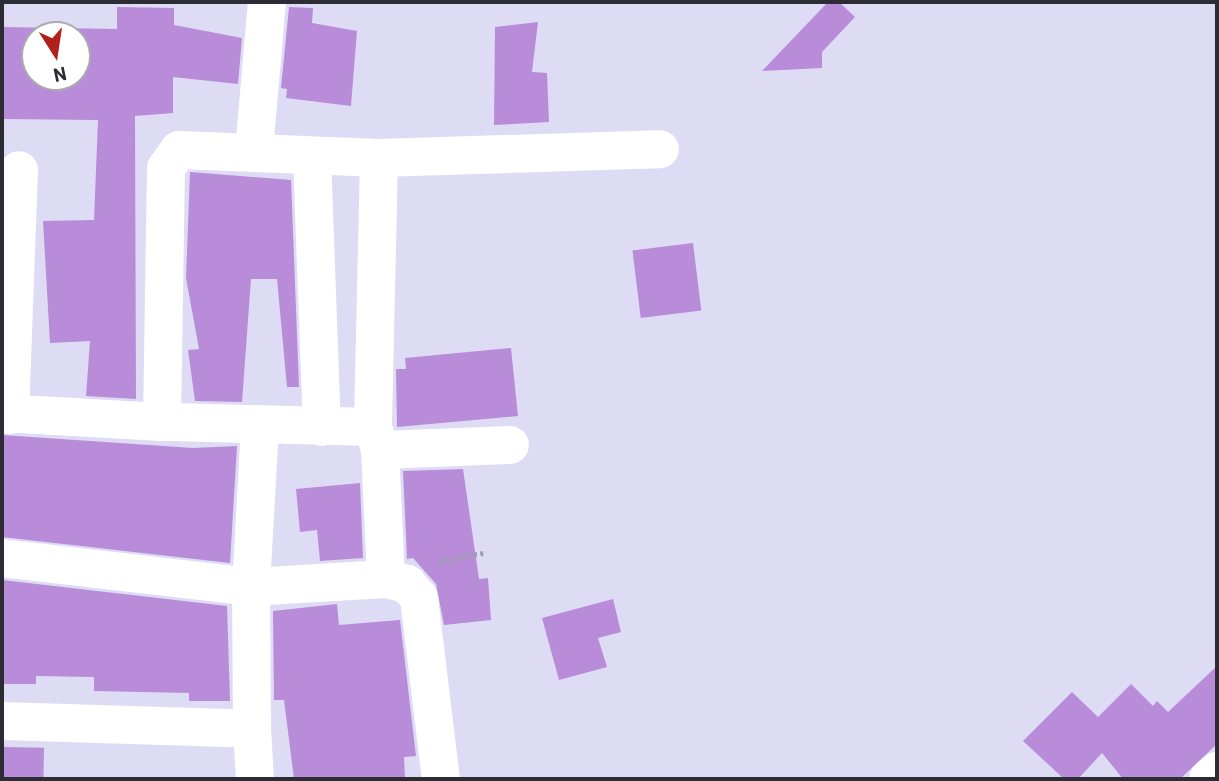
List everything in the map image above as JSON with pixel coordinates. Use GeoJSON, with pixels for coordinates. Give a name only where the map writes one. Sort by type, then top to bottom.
{"type":"FeatureCollection","features":[{"type":"Feature","properties":{"kind":"street"},"geometry":{"type":"LineString","coordinates":[[255,139],[267,2]]}},
{"type":"Feature","properties":{"kind":"street"},"geometry":{"type":"LineString","coordinates":[[162,422],[166,168],[170,157],[190,147],[312,157],[379,158],[660,149]]}},
{"type":"Feature","properties":{"kind":"street"},"geometry":{"type":"LineString","coordinates":[[312,157],[322,426]]}},
{"type":"Feature","properties":{"kind":"street"},"geometry":{"type":"LineString","coordinates":[[379,158],[376,438],[386,579]]}},
{"type":"Feature","properties":{"kind":"street"},"geometry":{"type":"LineString","coordinates":[[19,170],[6,414],[260,428],[322,426],[376,438],[510,445]]}},
{"type":"Feature","properties":{"kind":"street"},"geometry":{"type":"LineString","coordinates":[[255,779],[251,729],[251,587],[260,428]]}},
{"type":"Feature","properties":{"kind":"street"},"geometry":{"type":"LineString","coordinates":[[2,558],[251,587],[386,579],[407,584],[419,598],[441,779]]}},
{"type":"Feature","properties":{"kind":"street"},"geometry":{"type":"LineString","coordinates":[[2,721],[251,729]]}},
{"type":"Feature","properties":{"kind":"building"},"geometry":{"type":"Polygon","coordinates":[[[828,2],[839,2],[855,17],[822,52],[822,68],[762,71],[828,2]]]}},
{"type":"Feature","properties":{"kind":"building"},"geometry":{"type":"Polygon","coordinates":[[[117,7],[174,8],[174,25],[242,38],[238,84],[173,77],[173,113],[135,116],[136,399],[86,396],[90,341],[50,343],[43,221],[94,220],[98,120],[2,119],[2,27],[21,27],[21,91],[91,91],[91,29],[117,29],[117,7]]]}},
{"type":"Feature","properties":{"kind":"building"},"geometry":{"type":"Polygon","coordinates":[[[289,7],[313,8],[312,23],[357,31],[351,106],[286,98],[287,89],[281,88],[289,7]]]}},
{"type":"Feature","properties":{"kind":"building"},"geometry":{"type":"Polygon","coordinates":[[[538,22],[532,72],[547,73],[549,122],[494,125],[495,27],[538,22]]]}},
{"type":"Feature","properties":{"kind":"building"},"geometry":{"type":"Polygon","coordinates":[[[190,172],[291,180],[299,387],[287,387],[277,279],[251,279],[242,402],[195,401],[188,350],[199,349],[186,278],[190,172]]]}},
{"type":"Feature","properties":{"kind":"building"},"geometry":{"type":"Polygon","coordinates":[[[693,243],[701,310],[641,318],[632,250],[693,243]]]}},
{"type":"Feature","properties":{"kind":"building"},"geometry":{"type":"Polygon","coordinates":[[[511,348],[518,416],[397,427],[396,369],[406,369],[405,358],[511,348]]]}},
{"type":"Feature","properties":{"kind":"building"},"geometry":{"type":"Polygon","coordinates":[[[2,435],[193,448],[237,446],[230,563],[2,537],[2,435]]]}},
{"type":"Feature","properties":{"kind":"building"},"geometry":{"type":"Polygon","coordinates":[[[463,469],[479,579],[488,578],[491,620],[444,625],[436,584],[413,558],[407,559],[403,471],[463,469]]]}},
{"type":"Feature","properties":{"kind":"building"},"geometry":{"type":"Polygon","coordinates":[[[360,483],[363,558],[320,561],[317,530],[300,532],[296,489],[360,483]]]}},
{"type":"Feature","properties":{"kind":"building"},"geometry":{"type":"Polygon","coordinates":[[[2,580],[227,606],[230,701],[189,701],[189,693],[94,691],[94,677],[36,676],[36,684],[2,684],[2,580]]]}},
{"type":"Feature","properties":{"kind":"building"},"geometry":{"type":"Polygon","coordinates":[[[613,599],[621,632],[598,638],[607,667],[559,680],[542,618],[613,599]]]}},
{"type":"Feature","properties":{"kind":"building"},"geometry":{"type":"Polygon","coordinates":[[[337,604],[339,625],[400,620],[416,756],[404,757],[405,779],[294,779],[284,700],[274,700],[273,611],[337,604]]]}},
{"type":"Feature","properties":{"kind":"building"},"geometry":{"type":"Polygon","coordinates":[[[1217,666],[1217,744],[1180,779],[1123,779],[1102,753],[1078,779],[1064,779],[1023,741],[1072,692],[1098,717],[1131,684],[1153,706],[1157,701],[1168,712],[1217,666]]]}},
{"type":"Feature","properties":{"kind":"building"},"geometry":{"type":"Polygon","coordinates":[[[2,747],[44,748],[43,779],[2,779],[2,747]]]}}]}
